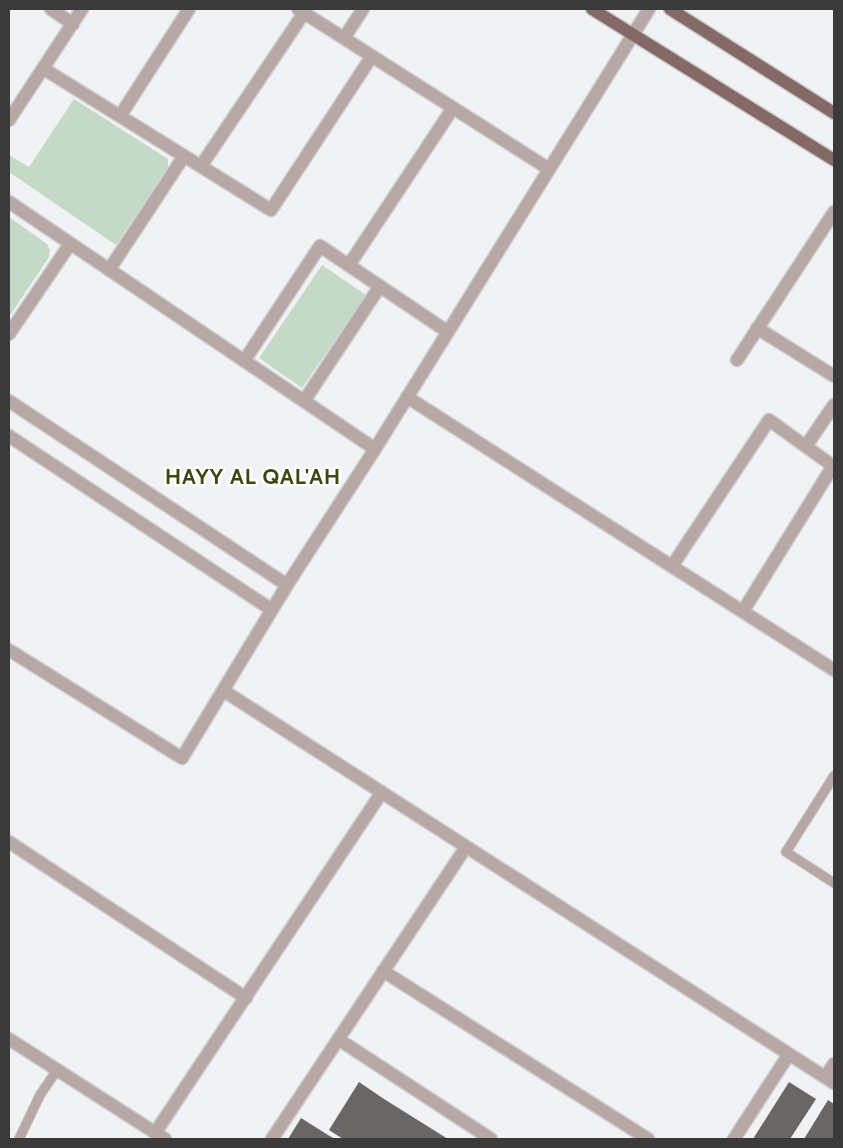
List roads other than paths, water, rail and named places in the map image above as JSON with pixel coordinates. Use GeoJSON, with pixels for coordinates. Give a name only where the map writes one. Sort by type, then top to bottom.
{"type":"FeatureCollection","features":[{"type":"Feature","properties":{"kind":"main road"},"geometry":{"type":"LineString","coordinates":[[592,9],[834,160]]}},
{"type":"Feature","properties":{"kind":"main road"},"geometry":{"type":"LineString","coordinates":[[670,9],[834,114]]}},
{"type":"Feature","properties":{"kind":"street"},"geometry":{"type":"LineString","coordinates":[[51,9],[73,24]]}},
{"type":"Feature","properties":{"kind":"street"},"geometry":{"type":"LineString","coordinates":[[9,120],[82,9]]}},
{"type":"Feature","properties":{"kind":"street"},"geometry":{"type":"LineString","coordinates":[[120,116],[189,9]]}},
{"type":"Feature","properties":{"kind":"street"},"geometry":{"type":"LineString","coordinates":[[344,38],[363,9]]}},
{"type":"Feature","properties":{"kind":"street"},"geometry":{"type":"LineString","coordinates":[[9,650],[182,758],[287,585],[375,449],[649,9]]}},
{"type":"Feature","properties":{"kind":"street"},"geometry":{"type":"LineString","coordinates":[[201,166],[301,11],[549,169]]}},
{"type":"Feature","properties":{"kind":"street"},"geometry":{"type":"LineString","coordinates":[[44,69],[271,210],[372,56]]}},
{"type":"Feature","properties":{"kind":"street"},"geometry":{"type":"LineString","coordinates":[[349,265],[453,108]]}},
{"type":"Feature","properties":{"kind":"street"},"geometry":{"type":"LineString","coordinates":[[109,270],[184,156]]}},
{"type":"Feature","properties":{"kind":"street"},"geometry":{"type":"LineString","coordinates":[[9,202],[375,449]]}},
{"type":"Feature","properties":{"kind":"street"},"geometry":{"type":"LineString","coordinates":[[737,360],[834,212]]}},
{"type":"Feature","properties":{"kind":"street"},"geometry":{"type":"LineString","coordinates":[[9,334],[70,244]]}},
{"type":"Feature","properties":{"kind":"street"},"geometry":{"type":"LineString","coordinates":[[244,361],[320,246],[448,332]]}},
{"type":"Feature","properties":{"kind":"street"},"geometry":{"type":"LineString","coordinates":[[304,401],[380,286]]}},
{"type":"Feature","properties":{"kind":"street"},"geometry":{"type":"LineString","coordinates":[[757,328],[834,376]]}},
{"type":"Feature","properties":{"kind":"street"},"geometry":{"type":"LineString","coordinates":[[407,397],[834,670]]}},
{"type":"Feature","properties":{"kind":"street"},"geometry":{"type":"LineString","coordinates":[[9,401],[287,585]]}},
{"type":"Feature","properties":{"kind":"street"},"geometry":{"type":"LineString","coordinates":[[806,446],[834,405]]}},
{"type":"Feature","properties":{"kind":"street"},"geometry":{"type":"LineString","coordinates":[[672,566],[769,420],[833,466],[743,611]]}},
{"type":"Feature","properties":{"kind":"street"},"geometry":{"type":"LineString","coordinates":[[9,436],[272,610]]}},
{"type":"Feature","properties":{"kind":"street"},"geometry":{"type":"LineString","coordinates":[[224,691],[830,1080],[834,1064]]}},
{"type":"Feature","properties":{"kind":"street"},"geometry":{"type":"LineString","coordinates":[[9,1039],[160,1136],[246,998],[382,792]]}},
{"type":"Feature","properties":{"kind":"street"},"geometry":{"type":"LineString","coordinates":[[9,842],[246,998]]}},
{"type":"Feature","properties":{"kind":"street"},"geometry":{"type":"LineString","coordinates":[[272,1139],[466,847]]}},
{"type":"Feature","properties":{"kind":"street"},"geometry":{"type":"LineString","coordinates":[[384,971],[648,1139]]}},
{"type":"Feature","properties":{"kind":"street"},"geometry":{"type":"LineString","coordinates":[[338,1039],[491,1139]]}},
{"type":"Feature","properties":{"kind":"street"},"geometry":{"type":"LineString","coordinates":[[734,1139],[789,1054]]}},
{"type":"Feature","properties":{"kind":"lane"},"geometry":{"type":"LineString","coordinates":[[834,776],[786,852],[834,884]]}},
{"type":"Feature","properties":{"kind":"lane"},"geometry":{"type":"LineString","coordinates":[[19,1139],[40,1095],[57,1070]]}},
{"type":"Feature","properties":{"kind":"district","name":"HAYY AL QAL'AH"},"geometry":{"type":"Point","coordinates":[253,476]}}]}
